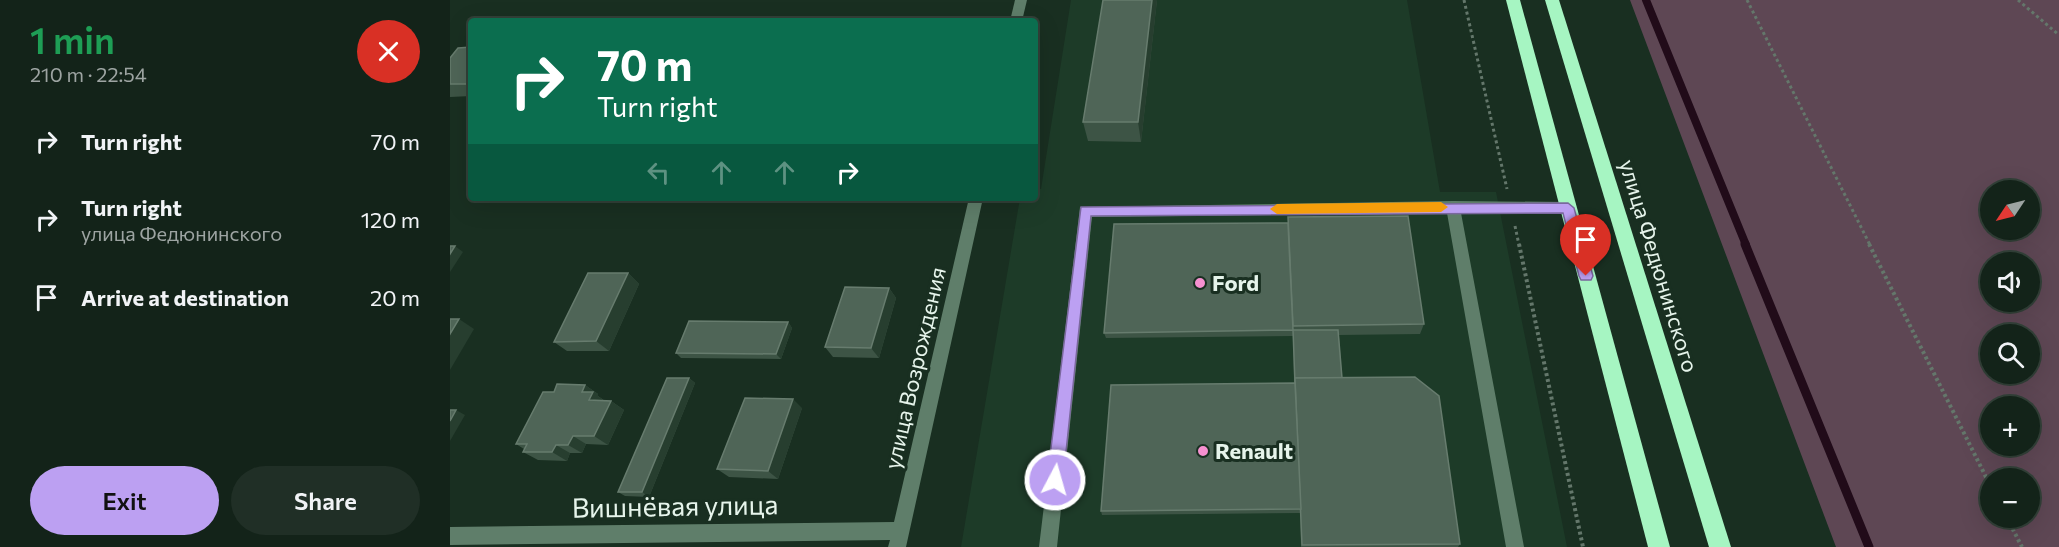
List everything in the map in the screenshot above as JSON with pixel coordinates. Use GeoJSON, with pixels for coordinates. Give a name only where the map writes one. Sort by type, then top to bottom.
{"type":"FeatureCollection","features":[{"type":"Feature","properties":{"kind":"highway"},"geometry":{"type":"LineString","coordinates":[[1513,0],[1659,547]]}},
{"type":"Feature","properties":{"kind":"highway","name":"улица Федюнинского"},"geometry":{"type":"LineString","coordinates":[[1552,0],[1720,547]]}},
{"type":"Feature","properties":{"kind":"street"},"geometry":{"type":"LineString","coordinates":[[1017,18],[1021,0]]}},
{"type":"Feature","properties":{"kind":"street","name":"улица Возрождения"},"geometry":{"type":"LineString","coordinates":[[899,539],[975,201]]}},
{"type":"Feature","properties":{"kind":"street"},"geometry":{"type":"LineString","coordinates":[[1453,207],[1515,547]]}},
{"type":"Feature","properties":{"kind":"street"},"geometry":{"type":"LineString","coordinates":[[1048,547],[1085,211],[1568,208]]}},
{"type":"Feature","properties":{"kind":"street","name":"Вишнёвая улица"},"geometry":{"type":"LineString","coordinates":[[450,536],[899,539]]}},
{"type":"Feature","properties":{"kind":"path"},"geometry":{"type":"LineString","coordinates":[[1464,0],[1583,547]]}},
{"type":"Feature","properties":{"kind":"path"},"geometry":{"type":"LineString","coordinates":[[1747,0],[1981,468]]}},
{"type":"Feature","properties":{"kind":"path"},"geometry":{"type":"LineString","coordinates":[[2018,0],[2059,35]]}},
{"type":"Feature","properties":{"kind":"path"},"geometry":{"type":"LineString","coordinates":[[2012,528],[2022,547]]}},
{"type":"Feature","properties":{"kind":"shaded area"},"geometry":{"type":"Polygon","coordinates":[[[1071,0],[1407,0],[1440,192],[1496,192],[1567,547],[961,547],[1019,201],[1038,201],[1038,189],[1041,189],[1071,0]]]}},
{"type":"Feature","properties":{"kind":"shaded area"},"geometry":{"type":"Polygon","coordinates":[[[1630,0],[2059,0],[2059,547],[1836,547],[1630,0]]]}},
{"type":"Feature","properties":{"kind":"building"},"geometry":{"type":"Polygon","coordinates":[[[1103,0],[1152,0],[1138,122],[1083,122],[1103,0]]]}},
{"type":"Feature","properties":{"kind":"building"},"geometry":{"type":"Polygon","coordinates":[[[468,47],[468,84],[450,84],[450,58],[458,48],[468,47]]]}},
{"type":"Feature","properties":{"kind":"building","name":"Ford"},"geometry":{"type":"Polygon","coordinates":[[[1408,216],[1424,324],[1293,326],[1288,217],[1408,216]]]}},
{"type":"Feature","properties":{"kind":"building","name":"Ford"},"geometry":{"type":"Polygon","coordinates":[[[1288,223],[1293,330],[1104,333],[1114,224],[1288,223]]]}},
{"type":"Feature","properties":{"kind":"building"},"geometry":{"type":"Polygon","coordinates":[[[588,273],[628,273],[596,341],[554,342],[588,273]]]}},
{"type":"Feature","properties":{"kind":"building"},"geometry":{"type":"Polygon","coordinates":[[[845,287],[889,288],[871,348],[825,347],[845,287]]]}},
{"type":"Feature","properties":{"kind":"building"},"geometry":{"type":"Polygon","coordinates":[[[450,319],[459,319],[450,334],[450,319]]]}},
{"type":"Feature","properties":{"kind":"building"},"geometry":{"type":"Polygon","coordinates":[[[689,321],[788,322],[776,354],[676,353],[689,321]]]}},
{"type":"Feature","properties":{"kind":"building"},"geometry":{"type":"Polygon","coordinates":[[[1293,330],[1338,330],[1342,378],[1295,378],[1295,383],[1293,330]]]}},
{"type":"Feature","properties":{"kind":"building","name":"Renault"},"geometry":{"type":"Polygon","coordinates":[[[1415,377],[1439,396],[1460,544],[1302,545],[1295,378],[1415,377]]]}},
{"type":"Feature","properties":{"kind":"building"},"geometry":{"type":"Polygon","coordinates":[[[667,378],[689,378],[642,492],[618,492],[667,378]]]}},
{"type":"Feature","properties":{"kind":"building","name":"Renault"},"geometry":{"type":"Polygon","coordinates":[[[1295,383],[1301,509],[1101,511],[1111,385],[1295,383]]]}},
{"type":"Feature","properties":{"kind":"building"},"geometry":{"type":"Polygon","coordinates":[[[557,384],[585,385],[582,392],[593,392],[589,400],[611,401],[594,436],[573,436],[568,445],[556,445],[552,452],[523,452],[527,444],[516,444],[543,392],[554,392],[557,384]]]}},
{"type":"Feature","properties":{"kind":"building"},"geometry":{"type":"Polygon","coordinates":[[[745,398],[793,399],[768,471],[717,469],[745,398]]]}},
{"type":"Feature","properties":{"kind":"building"},"geometry":{"type":"Polygon","coordinates":[[[450,410],[456,410],[450,421],[450,410]]]}},
{"type":"Feature","properties":{"kind":"waterway"},"geometry":{"type":"LineString","coordinates":[[1646,0],[1746,245]]}},
{"type":"Feature","properties":{"kind":"waterway"},"geometry":{"type":"LineString","coordinates":[[1745,244],[1869,547]]}},
{"type":"Feature","properties":{"kind":"slow traffic"},"geometry":{"type":"LineString","coordinates":[[1277,209],[1441,207]]}},
{"type":"Feature","properties":{"kind":"place","name":"Ford"},"geometry":{"type":"Point","coordinates":[1200,283]}},
{"type":"Feature","properties":{"kind":"place","name":"Renault"},"geometry":{"type":"Point","coordinates":[1203,451]}},
{"type":"Feature","properties":{"kind":"route"},"geometry":{"type":"LineString","coordinates":[[1055,480],[1085,211],[1568,208],[1586,276]]}}]}
